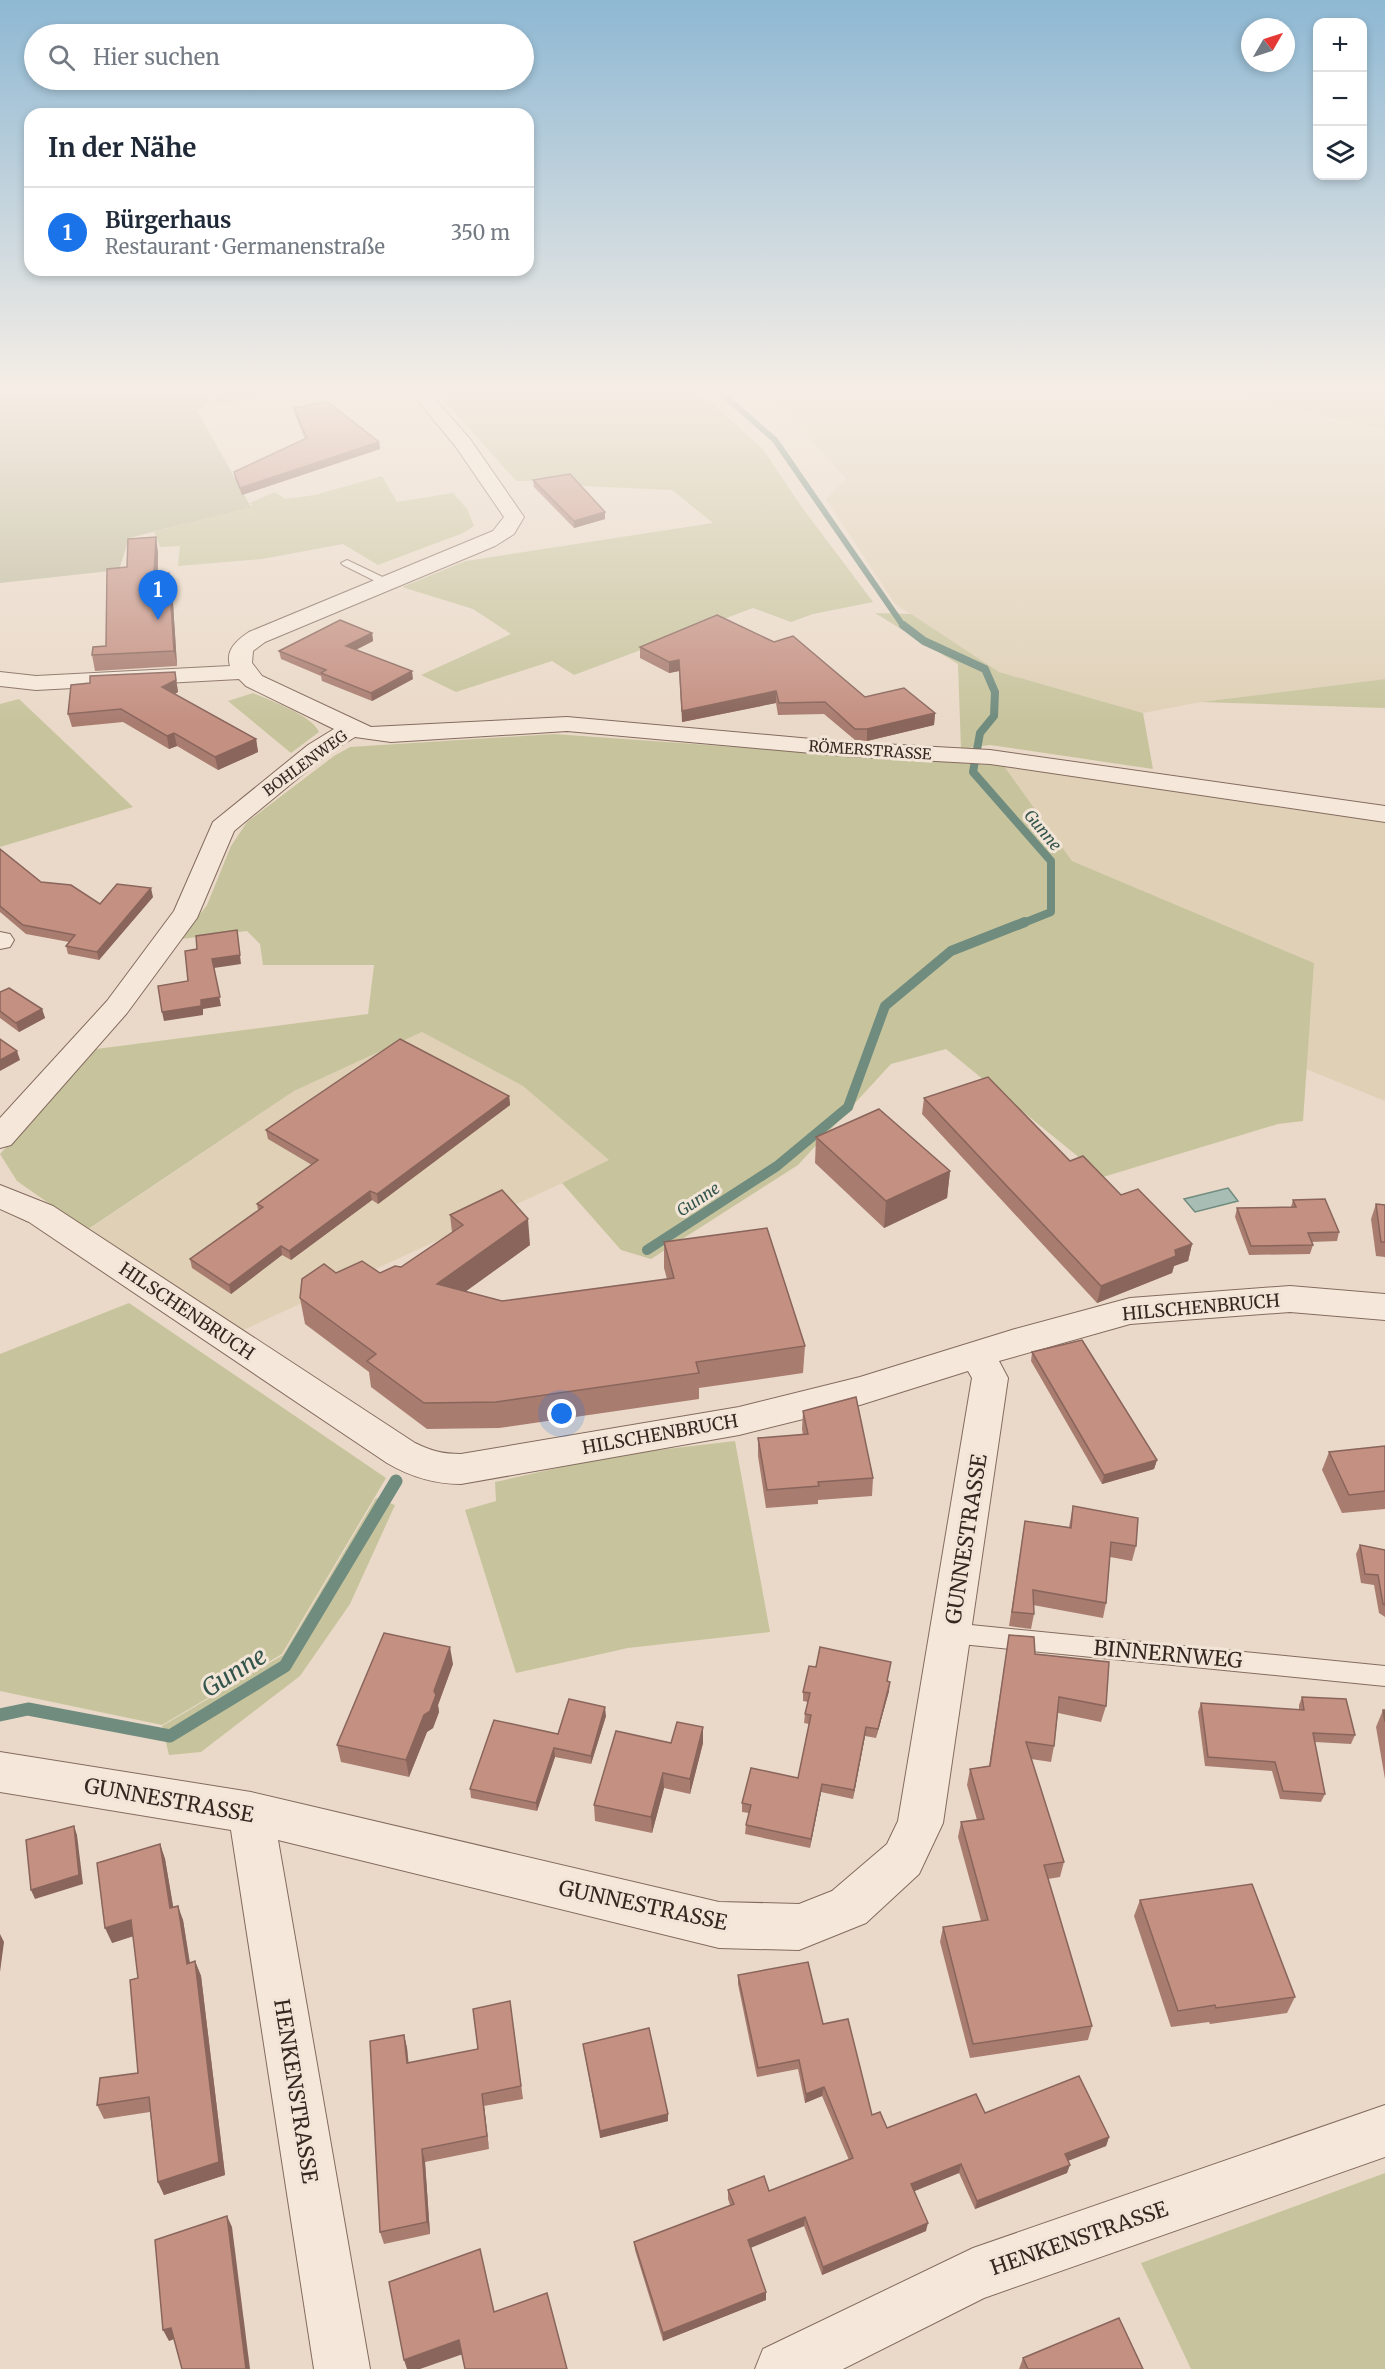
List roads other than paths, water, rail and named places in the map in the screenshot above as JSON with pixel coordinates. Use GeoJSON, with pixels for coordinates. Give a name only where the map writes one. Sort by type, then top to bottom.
{"type":"FeatureCollection","features":[{"type":"Feature","properties":{"kind":"street"},"geometry":{"type":"LineString","coordinates":[[0,679],[36,683],[243,672],[239,663],[240,655],[249,642],[505,533],[514,518],[503,502]]}},
{"type":"Feature","properties":{"kind":"street","name":"BOHLENWEG"},"geometry":{"type":"LineString","coordinates":[[243,672],[254,681],[352,729]]}},
{"type":"Feature","properties":{"kind":"street","name":"RÖMERSTRASSE"},"geometry":{"type":"LineString","coordinates":[[352,729],[369,734],[391,735],[567,724],[845,749],[990,757],[1385,814]]}},
{"type":"Feature","properties":{"kind":"street","name":"BOHLENWEG"},"geometry":{"type":"LineString","coordinates":[[0,1138],[117,1007],[187,912],[222,828],[317,750],[352,729]]}},
{"type":"Feature","properties":{"kind":"street","name":"HILSCHENBRUCH"},"geometry":{"type":"LineString","coordinates":[[0,1196],[41,1214],[400,1453],[426,1467],[461,1469],[739,1421],[860,1391],[977,1354],[1130,1311],[1290,1299],[1385,1307]]}},
{"type":"Feature","properties":{"kind":"street","name":"GUNNESTRASSE"},"geometry":{"type":"LineString","coordinates":[[0,1772],[250,1813],[719,1925],[799,1927],[849,1907],[903,1859],[920,1823],[990,1378],[977,1354]]}},
{"type":"Feature","properties":{"kind":"street","name":"HENKENSTRASSE"},"geometry":{"type":"LineString","coordinates":[[250,1813],[342,2369]]}},
{"type":"Feature","properties":{"kind":"street","name":"HENKENSTRASSE"},"geometry":{"type":"LineString","coordinates":[[783,2369],[973,2275],[1385,2131]]}},
{"type":"Feature","properties":{"kind":"lane"},"geometry":{"type":"LineString","coordinates":[[347,563],[387,583]]}},
{"type":"Feature","properties":{"kind":"lane","name":"BINNERNWEG"},"geometry":{"type":"LineString","coordinates":[[951,1633],[1385,1676]]}},
{"type":"Feature","properties":{"kind":"waterway","name":"Gunne"},"geometry":{"type":"LineString","coordinates":[[817,502],[904,627]]}},
{"type":"Feature","properties":{"kind":"waterway","name":"Gunne"},"geometry":{"type":"LineString","coordinates":[[903,625],[924,641],[985,669],[995,692],[994,716],[980,733],[973,772],[1051,861],[1051,912],[1021,924]]}},
{"type":"Feature","properties":{"kind":"waterway","name":"Gunne"},"geometry":{"type":"LineString","coordinates":[[647,1250],[777,1166],[848,1107],[885,1006],[951,951],[1025,922]]}},
{"type":"Feature","properties":{"kind":"waterway","name":"Gunne"},"geometry":{"type":"LineString","coordinates":[[0,1715],[28,1709],[170,1736],[285,1666],[396,1481]]}},
{"type":"Feature","properties":{"kind":"place","name":"Bürgerhaus"},"geometry":{"type":"Point","coordinates":[158,620]}}]}
